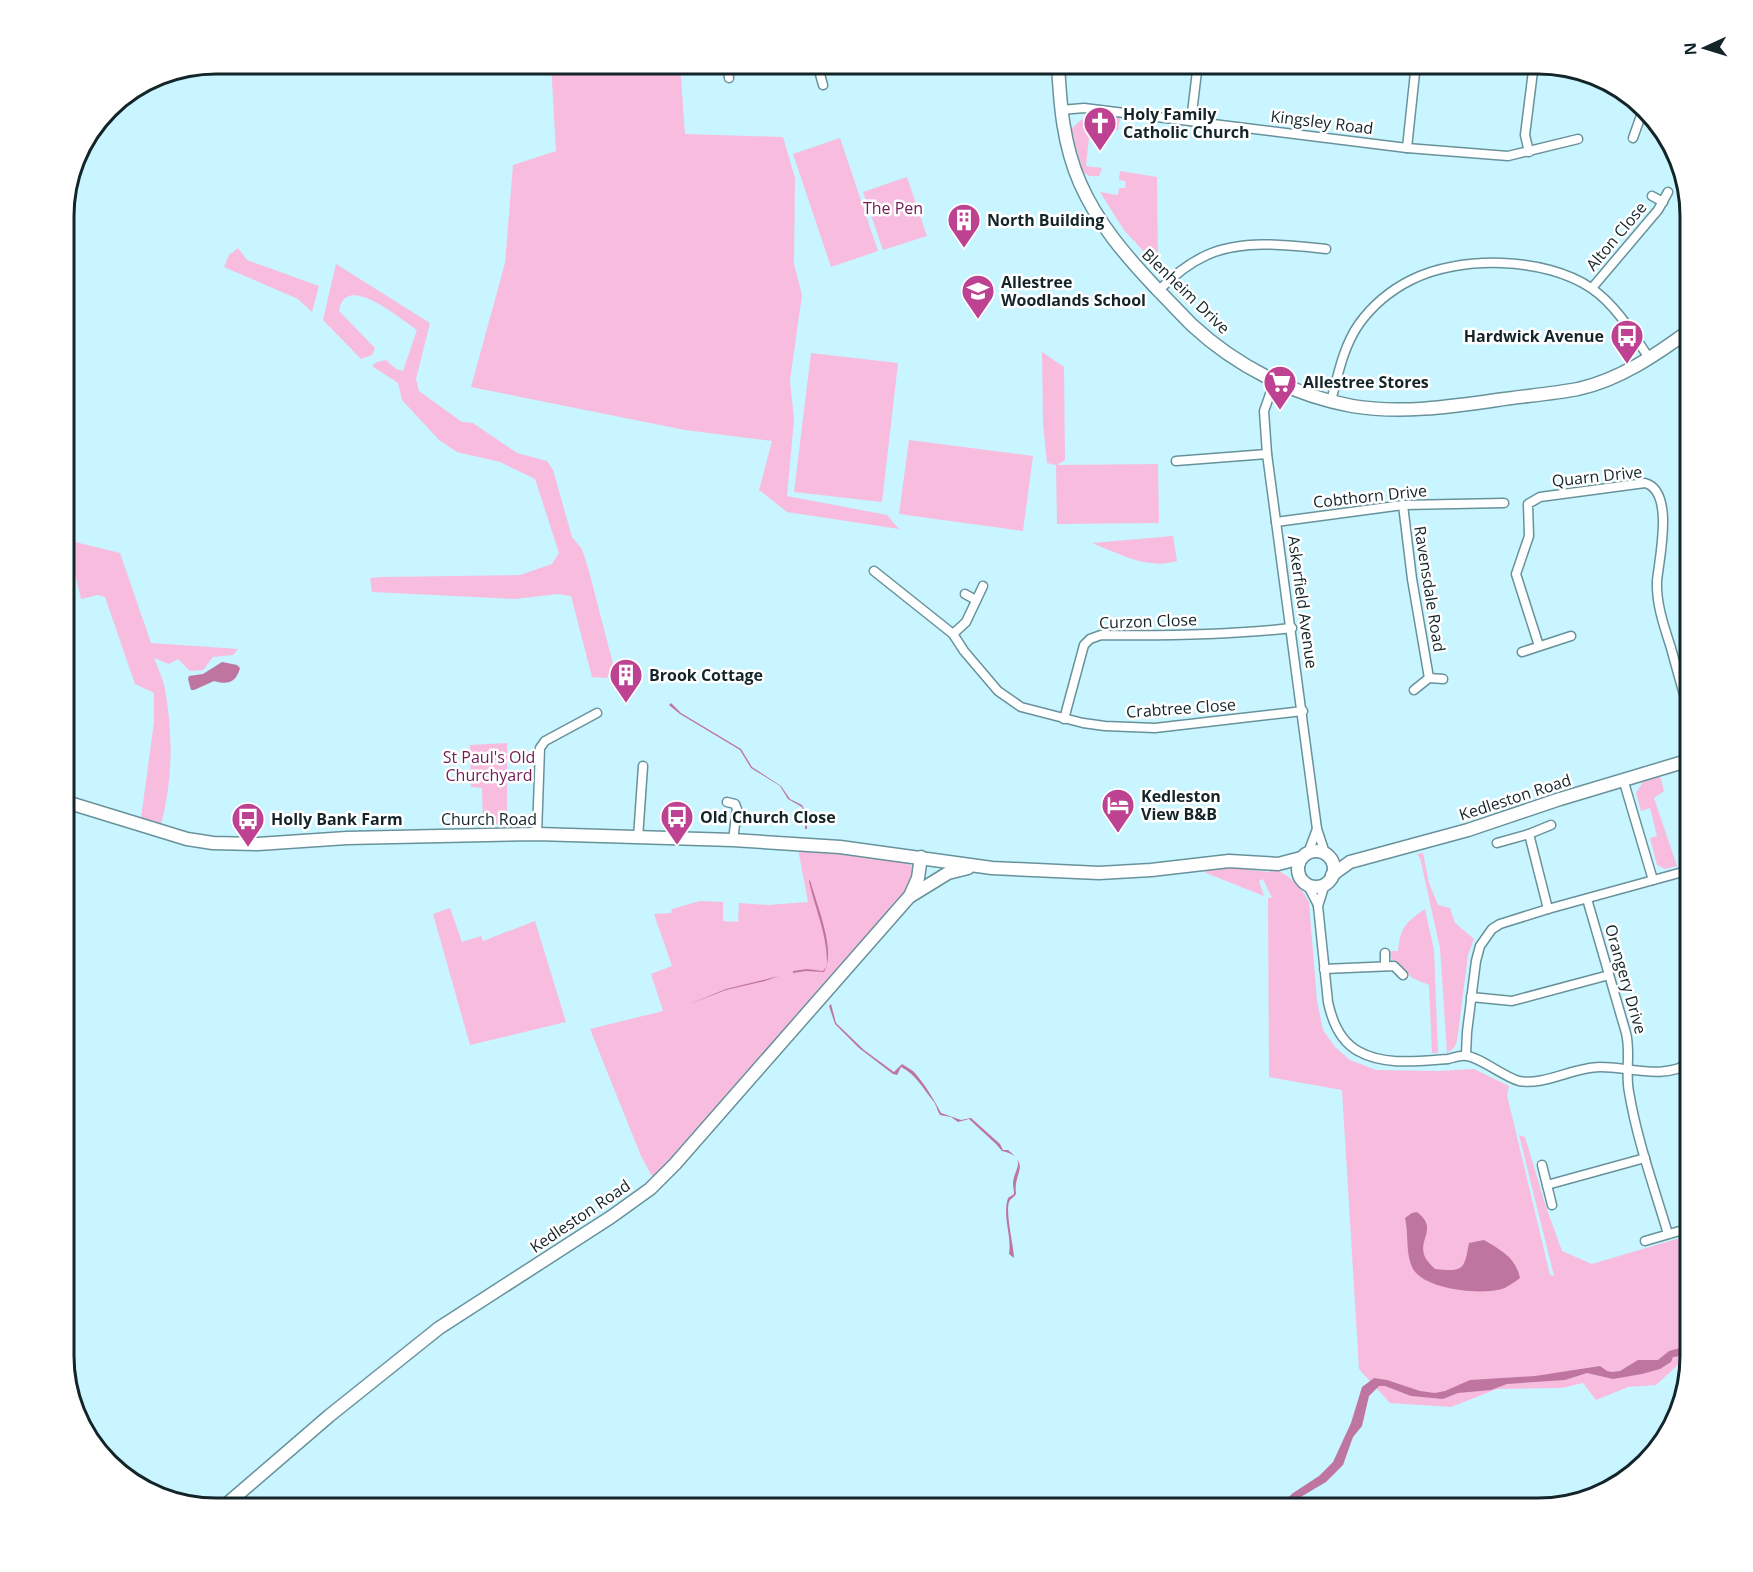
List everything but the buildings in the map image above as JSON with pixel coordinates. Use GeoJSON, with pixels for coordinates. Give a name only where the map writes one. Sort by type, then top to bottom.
{"type":"FeatureCollection","features":[{"type":"Feature","properties":{"kind":"street"},"geometry":{"type":"LineString","coordinates":[[728,74],[729,78]]}},
{"type":"Feature","properties":{"kind":"street"},"geometry":{"type":"LineString","coordinates":[[821,74],[823,85]]}},
{"type":"Feature","properties":{"kind":"street","name":"Blenheim Drive"},"geometry":{"type":"LineString","coordinates":[[1059,74],[1063,129],[1071,159],[1091,207],[1109,235],[1192,325],[1214,343],[1256,371],[1310,395],[1354,406],[1405,410],[1468,404],[1579,388],[1612,378],[1649,358],[1679,337]]}},
{"type":"Feature","properties":{"kind":"street"},"geometry":{"type":"LineString","coordinates":[[1191,121],[1197,74]]}},
{"type":"Feature","properties":{"kind":"street"},"geometry":{"type":"LineString","coordinates":[[1407,148],[1415,74]]}},
{"type":"Feature","properties":{"kind":"street"},"geometry":{"type":"LineString","coordinates":[[1529,152],[1525,135],[1533,74]]}},
{"type":"Feature","properties":{"kind":"street","name":"Kingsley Road"},"geometry":{"type":"LineString","coordinates":[[1061,110],[1084,108],[1407,148],[1508,156],[1578,139]]}},
{"type":"Feature","properties":{"kind":"street"},"geometry":{"type":"LineString","coordinates":[[1633,138],[1640,118]]}},
{"type":"Feature","properties":{"kind":"street","name":"Alton Close"},"geometry":{"type":"LineString","coordinates":[[1592,288],[1658,210],[1668,192]]}},
{"type":"Feature","properties":{"kind":"street","name":"Alton Close"},"geometry":{"type":"LineString","coordinates":[[1652,196],[1663,202]]}},
{"type":"Feature","properties":{"kind":"street"},"geometry":{"type":"LineString","coordinates":[[1159,290],[1191,264],[1208,254],[1223,250],[1241,246],[1326,249]]}},
{"type":"Feature","properties":{"kind":"street"},"geometry":{"type":"LineString","coordinates":[[1331,401],[1343,357],[1358,326],[1382,300],[1398,287],[1418,277],[1456,266],[1517,264],[1555,271],[1592,288],[1611,306],[1649,358]]}},
{"type":"Feature","properties":{"kind":"street","name":"Askerfield Avenue"},"geometry":{"type":"LineString","coordinates":[[1275,380],[1264,411],[1267,454],[1317,829],[1326,855]]}},
{"type":"Feature","properties":{"kind":"street"},"geometry":{"type":"LineString","coordinates":[[1181,457],[1267,454]]}},
{"type":"Feature","properties":{"kind":"street","name":"Quarn Drive"},"geometry":{"type":"LineString","coordinates":[[1539,646],[1516,574],[1529,536],[1528,504],[1540,497],[1638,483],[1649,484],[1654,488],[1662,509],[1658,602],[1679,677]]}},
{"type":"Feature","properties":{"kind":"street","name":"Cobthorn Drive"},"geometry":{"type":"LineString","coordinates":[[1276,522],[1403,505],[1504,503]]}},
{"type":"Feature","properties":{"kind":"street","name":"Ravensdale Road"},"geometry":{"type":"LineString","coordinates":[[1403,505],[1412,579],[1429,678]]}},
{"type":"Feature","properties":{"kind":"street","name":"Crabtree Close"},"geometry":{"type":"LineString","coordinates":[[874,571],[953,634],[970,658],[1005,698],[1022,707],[1105,726],[1155,728],[1303,711]]}},
{"type":"Feature","properties":{"kind":"street"},"geometry":{"type":"LineString","coordinates":[[899,591],[906,582]]}},
{"type":"Feature","properties":{"kind":"street"},"geometry":{"type":"LineString","coordinates":[[953,634],[966,621],[983,585]]}},
{"type":"Feature","properties":{"kind":"street"},"geometry":{"type":"LineString","coordinates":[[965,594],[976,600]]}},
{"type":"Feature","properties":{"kind":"street","name":"Curzon Close"},"geometry":{"type":"LineString","coordinates":[[1064,718],[1084,645],[1095,637],[1101,635],[1239,633],[1292,628]]}},
{"type":"Feature","properties":{"kind":"street"},"geometry":{"type":"LineString","coordinates":[[1522,652],[1571,636]]}},
{"type":"Feature","properties":{"kind":"street"},"geometry":{"type":"LineString","coordinates":[[1414,690],[1429,678],[1443,679]]}},
{"type":"Feature","properties":{"kind":"street"},"geometry":{"type":"LineString","coordinates":[[537,834],[540,748],[545,741],[597,713]]}},
{"type":"Feature","properties":{"kind":"street","name":"Kedleston Road"},"geometry":{"type":"LineString","coordinates":[[1329,879],[1350,862],[1468,830],[1679,763]]}},
{"type":"Feature","properties":{"kind":"street"},"geometry":{"type":"LineString","coordinates":[[638,838],[643,766]]}},
{"type":"Feature","properties":{"kind":"street"},"geometry":{"type":"LineString","coordinates":[[1623,779],[1653,880]]}},
{"type":"Feature","properties":{"kind":"street"},"geometry":{"type":"LineString","coordinates":[[727,802],[735,804],[737,809],[733,840]]}},
{"type":"Feature","properties":{"kind":"street","name":"Church Road"},"geometry":{"type":"LineString","coordinates":[[74,804],[177,836],[213,843],[258,844],[347,838],[537,834],[733,840],[840,847],[925,858]]}},
{"type":"Feature","properties":{"kind":"street"},"geometry":{"type":"LineString","coordinates":[[1497,843],[1551,825]]}},
{"type":"Feature","properties":{"kind":"street","name":"Askerfield Avenue"},"geometry":{"type":"LineString","coordinates":[[1305,855],[1317,829]]}},
{"type":"Feature","properties":{"kind":"street"},"geometry":{"type":"LineString","coordinates":[[1529,834],[1548,909]]}},
{"type":"Feature","properties":{"kind":"street"},"geometry":{"type":"LineString","coordinates":[[1350,862],[1316,851],[1305,855],[1298,866],[1318,906],[1323,969],[1331,1017],[1338,1031],[1356,1051],[1372,1058],[1392,1061],[1441,1059],[1466,1055],[1506,1076],[1520,1081],[1534,1082],[1588,1068],[1661,1072],[1680,1069]]}},
{"type":"Feature","properties":{"kind":"street","name":"Kedleston Road"},"geometry":{"type":"LineString","coordinates":[[234,1498],[329,1416],[439,1328],[611,1217],[650,1189],[675,1164],[909,897],[925,858],[978,866],[1099,873],[1143,871],[1229,861],[1278,864],[1305,855]]}},
{"type":"Feature","properties":{"kind":"street"},"geometry":{"type":"LineString","coordinates":[[1318,906],[1329,879],[1332,863],[1326,855]]}},
{"type":"Feature","properties":{"kind":"street"},"geometry":{"type":"LineString","coordinates":[[925,858],[928,885]]}},
{"type":"Feature","properties":{"kind":"street","name":"Kedleston Road"},"geometry":{"type":"LineString","coordinates":[[1278,864],[1303,880]]}},
{"type":"Feature","properties":{"kind":"street","name":"Kedleston Road"},"geometry":{"type":"LineString","coordinates":[[909,897],[948,873],[978,866]]}},
{"type":"Feature","properties":{"kind":"street"},"geometry":{"type":"LineString","coordinates":[[1466,1055],[1476,962],[1485,936],[1500,924],[1680,873]]}},
{"type":"Feature","properties":{"kind":"street"},"geometry":{"type":"LineString","coordinates":[[1303,880],[1315,886],[1329,879]]}},
{"type":"Feature","properties":{"kind":"street","name":"Orangery Drive"},"geometry":{"type":"LineString","coordinates":[[1587,899],[1630,1049],[1626,1069],[1629,1091],[1645,1158],[1668,1234]]}},
{"type":"Feature","properties":{"kind":"street"},"geometry":{"type":"LineString","coordinates":[[1385,953],[1385,966]]}},
{"type":"Feature","properties":{"kind":"street"},"geometry":{"type":"LineString","coordinates":[[1323,969],[1394,966],[1403,975]]}},
{"type":"Feature","properties":{"kind":"street"},"geometry":{"type":"LineString","coordinates":[[1471,997],[1512,1001],[1609,975]]}},
{"type":"Feature","properties":{"kind":"street"},"geometry":{"type":"LineString","coordinates":[[1547,1185],[1645,1158]]}},
{"type":"Feature","properties":{"kind":"street"},"geometry":{"type":"LineString","coordinates":[[1542,1165],[1552,1205]]}},
{"type":"Feature","properties":{"kind":"street"},"geometry":{"type":"LineString","coordinates":[[1645,1241],[1680,1231]]}},
{"type":"Feature","properties":{"kind":"green space"},"geometry":{"type":"Polygon","coordinates":[[[552,74],[681,74],[685,134],[783,137],[795,178],[794,264],[802,295],[790,380],[794,420],[787,496],[887,515],[899,529],[787,512],[759,490],[772,441],[685,430],[471,387],[505,263],[513,165],[556,151],[552,74]]]}},
{"type":"Feature","properties":{"kind":"green space"},"geometry":{"type":"Polygon","coordinates":[[[1088,114],[1120,118],[1118,130],[1096,130],[1095,137],[1089,137],[1086,166],[1102,168],[1099,176],[1089,176],[1083,172],[1071,129],[1088,114]]]}},
{"type":"Feature","properties":{"kind":"green space"},"geometry":{"type":"Polygon","coordinates":[[[840,138],[878,251],[831,267],[793,154],[840,138]]]}},
{"type":"Feature","properties":{"kind":"green space"},"geometry":{"type":"Polygon","coordinates":[[[1120,171],[1157,177],[1158,267],[1124,230],[1100,192],[1118,195],[1119,188],[1125,188],[1126,181],[1119,180],[1120,171]]]}},
{"type":"Feature","properties":{"kind":"green space","name":"The Pen"},"geometry":{"type":"Polygon","coordinates":[[[907,177],[927,236],[883,250],[863,192],[907,177]]]}},
{"type":"Feature","properties":{"kind":"green space"},"geometry":{"type":"Polygon","coordinates":[[[238,248],[247,260],[319,286],[312,312],[298,299],[224,267],[229,255],[238,248]]]}},
{"type":"Feature","properties":{"kind":"green space"},"geometry":{"type":"Polygon","coordinates":[[[336,264],[430,323],[416,379],[419,391],[462,422],[473,423],[517,453],[547,461],[553,470],[572,537],[582,549],[589,571],[613,664],[607,678],[592,677],[571,596],[558,594],[515,599],[372,592],[370,578],[520,575],[552,564],[559,553],[535,479],[500,462],[457,452],[439,440],[402,400],[398,383],[372,366],[386,360],[396,369],[403,371],[417,330],[374,301],[351,296],[343,300],[339,311],[375,348],[372,355],[361,359],[323,320],[336,264]]]}},
{"type":"Feature","properties":{"kind":"green space"},"geometry":{"type":"Polygon","coordinates":[[[1042,352],[1064,367],[1065,460],[1057,465],[1158,464],[1159,523],[1057,524],[1056,465],[1047,463],[1043,423],[1042,352]]]}},
{"type":"Feature","properties":{"kind":"green space"},"geometry":{"type":"Polygon","coordinates":[[[811,353],[898,363],[882,502],[794,492],[811,353]]]}},
{"type":"Feature","properties":{"kind":"green space"},"geometry":{"type":"Polygon","coordinates":[[[909,440],[1033,456],[1023,531],[899,514],[909,440]]]}},
{"type":"Feature","properties":{"kind":"green space"},"geometry":{"type":"Polygon","coordinates":[[[1173,536],[1177,561],[1155,564],[1134,560],[1092,543],[1173,536]]]}},
{"type":"Feature","properties":{"kind":"green space"},"geometry":{"type":"Polygon","coordinates":[[[74,542],[120,553],[151,643],[238,649],[233,655],[213,657],[203,670],[190,671],[178,659],[169,664],[154,658],[165,689],[170,740],[170,774],[161,824],[141,818],[154,722],[154,693],[135,684],[105,597],[98,595],[81,599],[74,570],[74,542]]]}},
{"type":"Feature","properties":{"kind":"green space","name":"St Paul's Old Churchyard"},"geometry":{"type":"Polygon","coordinates":[[[507,743],[507,823],[483,825],[482,788],[471,787],[470,745],[507,743]]]}},
{"type":"Feature","properties":{"kind":"green space"},"geometry":{"type":"Polygon","coordinates":[[[1660,776],[1664,791],[1654,798],[1677,866],[1665,869],[1657,865],[1650,838],[1657,836],[1650,808],[1641,811],[1636,793],[1643,782],[1660,776]]]}},
{"type":"Feature","properties":{"kind":"green space"},"geometry":{"type":"Polygon","coordinates":[[[798,849],[898,859],[913,868],[914,876],[908,893],[654,1180],[641,1156],[590,1029],[663,1011],[651,974],[672,966],[654,914],[671,913],[672,909],[700,901],[723,902],[723,921],[738,922],[739,903],[768,905],[808,902],[798,849]]]}},
{"type":"Feature","properties":{"kind":"green space"},"geometry":{"type":"Polygon","coordinates":[[[1423,853],[1429,883],[1438,905],[1450,908],[1455,923],[1474,939],[1468,955],[1457,1041],[1454,1048],[1447,1053],[1440,948],[1420,858],[1417,854],[1423,853]]]}},
{"type":"Feature","properties":{"kind":"green space"},"geometry":{"type":"Polygon","coordinates":[[[1246,866],[1251,870],[1269,872],[1273,869],[1284,874],[1299,887],[1309,903],[1317,1001],[1323,1030],[1335,1047],[1350,1060],[1376,1070],[1474,1069],[1509,1086],[1507,1095],[1550,1275],[1554,1276],[1519,1135],[1525,1137],[1562,1251],[1592,1264],[1680,1238],[1679,1364],[1656,1385],[1628,1387],[1596,1400],[1583,1383],[1562,1388],[1497,1389],[1451,1407],[1390,1403],[1359,1369],[1342,1090],[1269,1077],[1268,898],[1272,898],[1263,879],[1259,881],[1264,896],[1206,873],[1205,867],[1246,866]]]}},
{"type":"Feature","properties":{"kind":"green space"},"geometry":{"type":"Polygon","coordinates":[[[450,908],[462,942],[481,936],[483,941],[535,921],[566,1022],[470,1045],[433,914],[450,908]]]}},
{"type":"Feature","properties":{"kind":"green space"},"geometry":{"type":"Polygon","coordinates":[[[1425,909],[1434,950],[1438,1053],[1432,1053],[1429,985],[1412,978],[1400,964],[1391,959],[1390,951],[1398,951],[1400,937],[1405,926],[1425,909]]]}},
{"type":"Feature","properties":{"kind":"shaded area"},"geometry":{"type":"Polygon","coordinates":[[[222,662],[237,665],[240,668],[233,680],[227,683],[214,681],[191,690],[189,676],[203,674],[222,662]]]}},
{"type":"Feature","properties":{"kind":"shaded area"},"geometry":{"type":"Polygon","coordinates":[[[671,703],[681,713],[741,749],[752,767],[781,786],[790,799],[802,805],[807,814],[807,829],[805,829],[805,814],[802,807],[788,799],[780,786],[751,768],[740,750],[680,714],[669,705],[671,703]]]}},
{"type":"Feature","properties":{"kind":"shaded area"},"geometry":{"type":"Polygon","coordinates":[[[810,880],[827,940],[827,964],[823,933],[810,880]]]}},
{"type":"Feature","properties":{"kind":"shaded area"},"geometry":{"type":"Polygon","coordinates":[[[826,968],[824,972],[793,973],[793,971],[807,969],[823,971],[826,968]]]}},
{"type":"Feature","properties":{"kind":"shaded area"},"geometry":{"type":"Polygon","coordinates":[[[779,976],[726,990],[687,1005],[726,989],[779,976]]]}},
{"type":"Feature","properties":{"kind":"shaded area"},"geometry":{"type":"Polygon","coordinates":[[[831,1004],[836,1023],[864,1050],[894,1072],[902,1064],[911,1070],[926,1087],[941,1113],[961,1120],[971,1118],[1000,1144],[1003,1150],[1008,1150],[1015,1156],[1002,1151],[969,1119],[958,1122],[951,1117],[940,1115],[934,1102],[907,1070],[901,1067],[897,1075],[893,1074],[859,1048],[835,1024],[829,1006],[831,1004]]]}},
{"type":"Feature","properties":{"kind":"shaded area"},"geometry":{"type":"Polygon","coordinates":[[[1018,1160],[1020,1170],[1016,1194],[1008,1204],[1014,1258],[1009,1254],[1006,1205],[1008,1198],[1014,1194],[1013,1183],[1018,1160]]]}},
{"type":"Feature","properties":{"kind":"shaded area"},"geometry":{"type":"Polygon","coordinates":[[[1417,1212],[1423,1218],[1427,1229],[1423,1251],[1428,1262],[1435,1269],[1452,1270],[1461,1267],[1466,1259],[1469,1243],[1484,1240],[1502,1251],[1511,1260],[1520,1278],[1505,1288],[1483,1291],[1456,1289],[1429,1282],[1413,1269],[1409,1257],[1405,1218],[1417,1212]]]}},
{"type":"Feature","properties":{"kind":"shaded area"},"geometry":{"type":"Polygon","coordinates":[[[1680,1348],[1680,1356],[1673,1357],[1671,1362],[1660,1369],[1613,1379],[1587,1373],[1565,1380],[1507,1384],[1491,1390],[1458,1393],[1443,1399],[1411,1396],[1379,1386],[1369,1396],[1362,1426],[1353,1437],[1343,1465],[1326,1482],[1299,1498],[1288,1498],[1319,1476],[1333,1462],[1351,1423],[1362,1387],[1374,1378],[1435,1393],[1470,1380],[1535,1376],[1600,1366],[1607,1371],[1620,1371],[1638,1360],[1658,1360],[1669,1351],[1680,1348]]]}},
{"type":"Feature","properties":{"kind":"place","name":"Holy Family Catholic Church"},"geometry":{"type":"Point","coordinates":[1100,152]}},
{"type":"Feature","properties":{"kind":"place","name":"North Building"},"geometry":{"type":"Point","coordinates":[964,249]}},
{"type":"Feature","properties":{"kind":"place","name":"Allestree Woodlands School"},"geometry":{"type":"Point","coordinates":[978,320]}},
{"type":"Feature","properties":{"kind":"place","name":"Hardwick Avenue"},"geometry":{"type":"Point","coordinates":[1627,365]}},
{"type":"Feature","properties":{"kind":"place","name":"Allestree Stores"},"geometry":{"type":"Point","coordinates":[1280,411]}},
{"type":"Feature","properties":{"kind":"place","name":"Brook Cottage"},"geometry":{"type":"Point","coordinates":[626,704]}},
{"type":"Feature","properties":{"kind":"place","name":"Kedleston View B&B"},"geometry":{"type":"Point","coordinates":[1118,834]}},
{"type":"Feature","properties":{"kind":"place","name":"Old Church Close"},"geometry":{"type":"Point","coordinates":[677,846]}},
{"type":"Feature","properties":{"kind":"place","name":"Holly Bank Farm"},"geometry":{"type":"Point","coordinates":[248,848]}}]}
